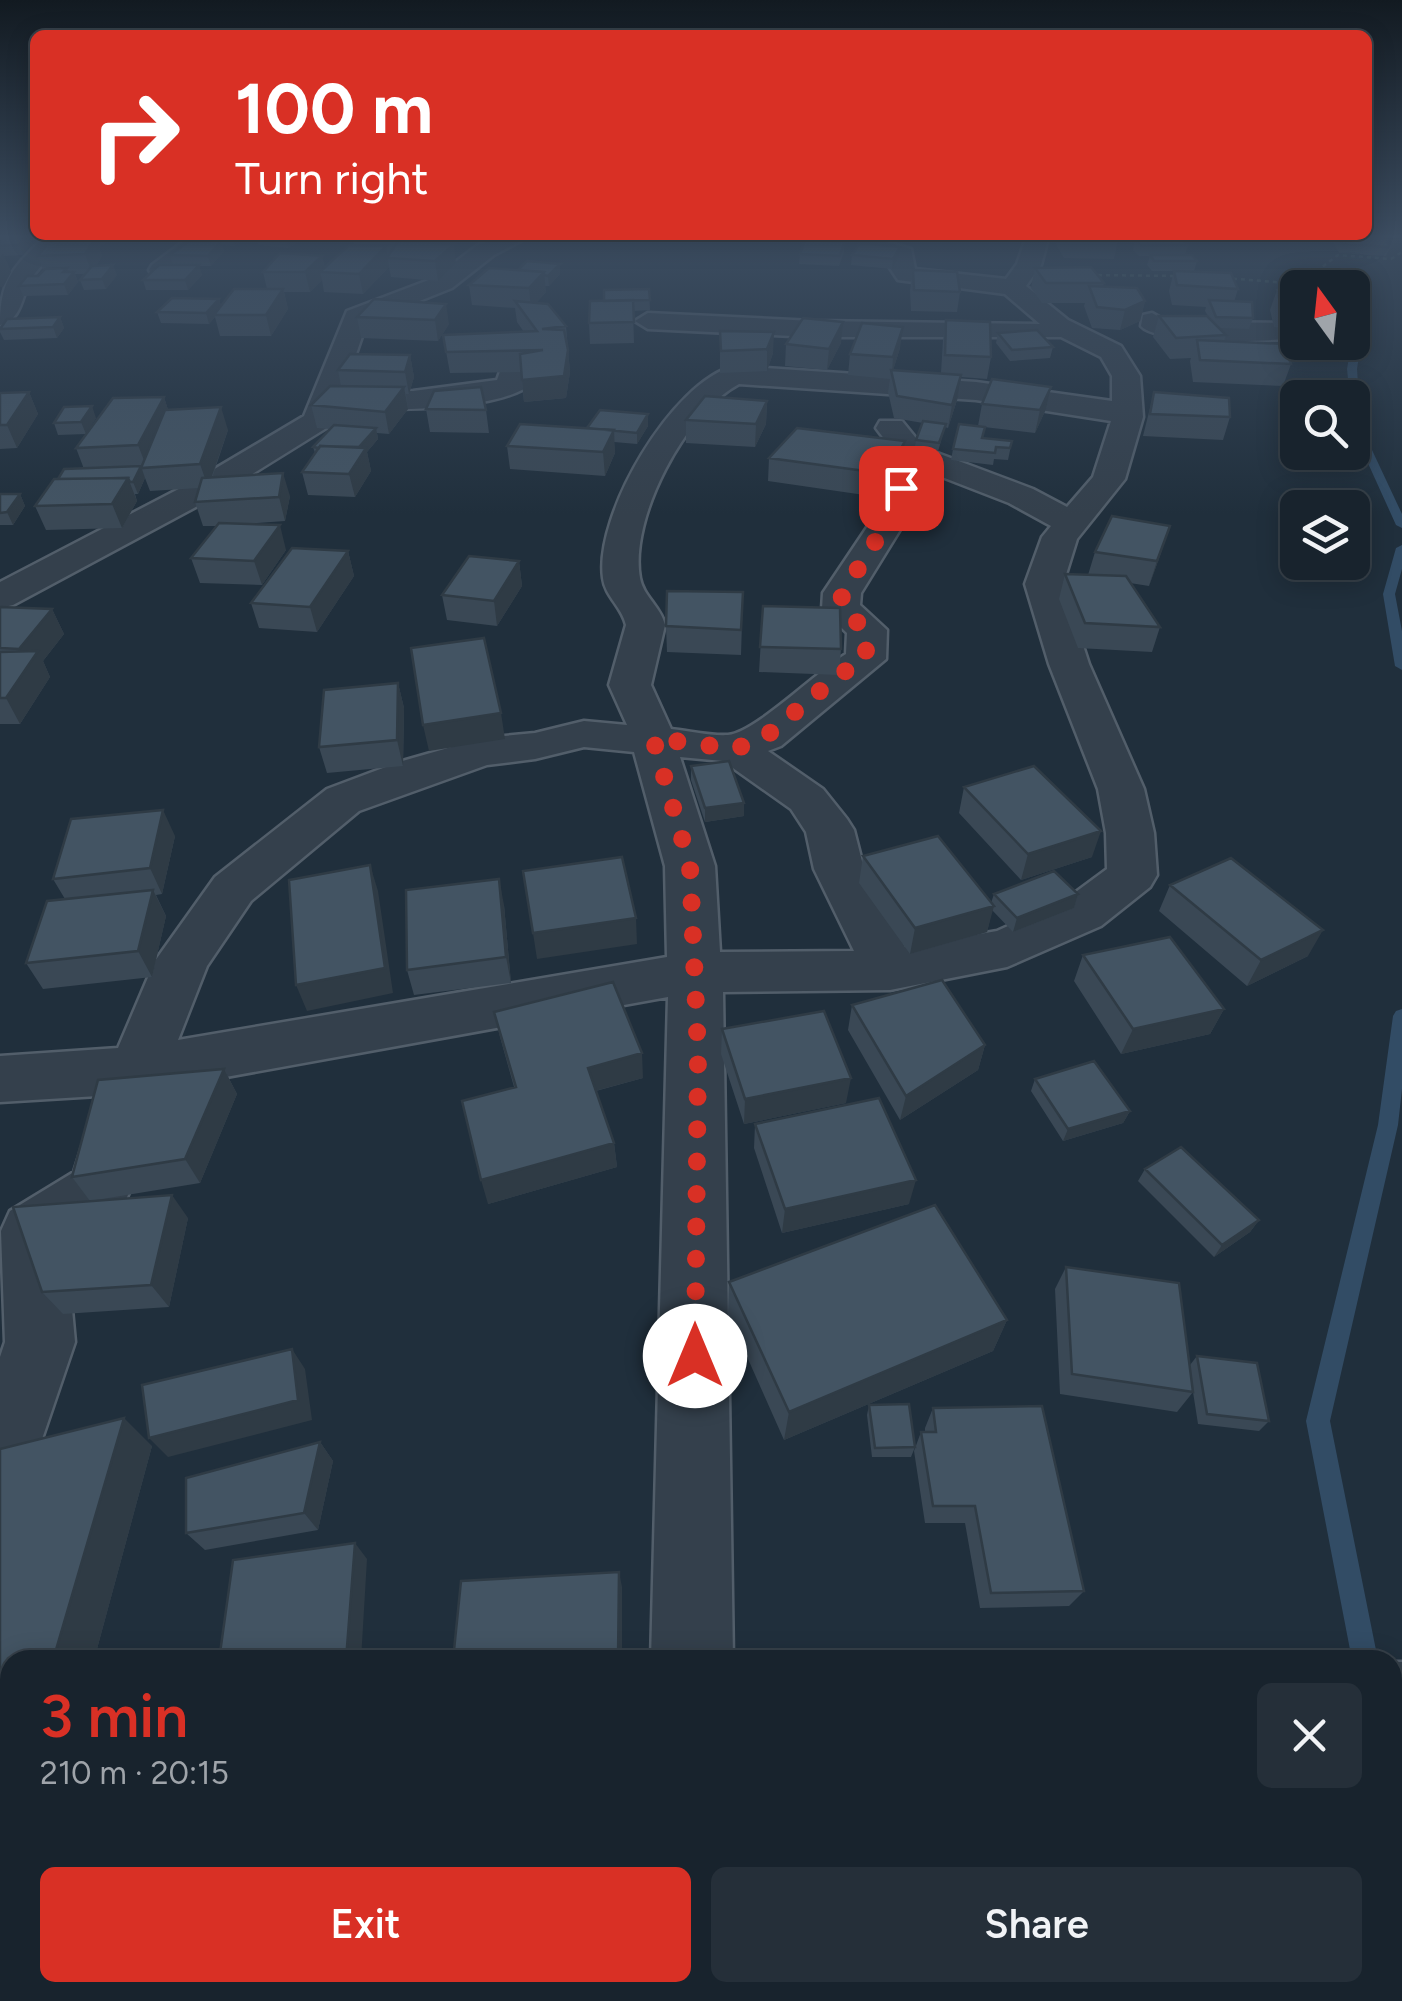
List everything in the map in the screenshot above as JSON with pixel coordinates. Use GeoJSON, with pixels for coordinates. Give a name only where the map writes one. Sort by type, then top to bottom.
{"type":"FeatureCollection","features":[{"type":"Feature","properties":{"kind":"street"},"geometry":{"type":"LineString","coordinates":[[0,597],[208,487],[317,421],[353,327]]}},
{"type":"Feature","properties":{"kind":"street"},"geometry":{"type":"LineString","coordinates":[[779,327],[1053,332],[1058,327]]}},
{"type":"Feature","properties":{"kind":"street"},"geometry":{"type":"LineString","coordinates":[[0,1079],[140,1070],[694,972],[890,970],[1007,948],[1084,913],[1132,874],[1130,832],[1121,788],[1069,664],[1044,584],[1060,537],[1110,478],[1128,417],[1126,376],[1111,352],[1062,327]]}},
{"type":"Feature","properties":{"kind":"street"},"geometry":{"type":"LineString","coordinates":[[1111,352],[1122,334],[1135,327]]}},
{"type":"Feature","properties":{"kind":"street"},"geometry":{"type":"LineString","coordinates":[[1158,327],[1280,332]]}},
{"type":"Feature","properties":{"kind":"street"},"geometry":{"type":"LineString","coordinates":[[326,401],[413,400],[504,388],[514,384],[523,346]]}},
{"type":"Feature","properties":{"kind":"street"},"geometry":{"type":"LineString","coordinates":[[692,1650],[698,1053],[690,866],[644,710],[630,685],[646,632],[645,619],[621,582],[632,504],[674,433],[720,380],[734,375],[976,391],[1107,410],[1128,417]]}},
{"type":"Feature","properties":{"kind":"street"},"geometry":{"type":"LineString","coordinates":[[834,382],[873,418],[893,429],[913,455],[1021,496],[1072,523]]}},
{"type":"Feature","properties":{"kind":"street"},"geometry":{"type":"LineString","coordinates":[[735,749],[765,737],[839,675],[866,659],[866,630],[841,608],[842,594],[889,520],[913,455]]}},
{"type":"Feature","properties":{"kind":"street"},"geometry":{"type":"LineString","coordinates":[[0,1460],[40,1342],[33,1231],[101,1188],[116,1125],[182,961],[233,888],[342,800],[483,752],[536,746],[584,734],[735,749],[807,799],[830,830],[838,869],[890,970]]}},
{"type":"Feature","properties":{"kind":"building"},"geometry":{"type":"Polygon","coordinates":[[[534,327],[564,330],[568,350],[564,376],[522,380],[520,354],[543,350],[446,352],[443,335],[537,331],[534,327]]]}},
{"type":"Feature","properties":{"kind":"building"},"geometry":{"type":"Polygon","coordinates":[[[797,327],[840,327],[829,349],[786,344],[797,327]]]}},
{"type":"Feature","properties":{"kind":"building"},"geometry":{"type":"Polygon","coordinates":[[[860,327],[903,327],[893,357],[850,354],[860,327]]]}},
{"type":"Feature","properties":{"kind":"building"},"geometry":{"type":"Polygon","coordinates":[[[946,327],[990,327],[991,357],[945,355],[946,327]]]}},
{"type":"Feature","properties":{"kind":"building"},"geometry":{"type":"Polygon","coordinates":[[[1168,327],[1218,327],[1226,335],[1176,338],[1168,327]]]}},
{"type":"Feature","properties":{"kind":"building"},"geometry":{"type":"Polygon","coordinates":[[[1037,330],[1053,347],[1012,350],[998,333],[1037,330]]]}},
{"type":"Feature","properties":{"kind":"building"},"geometry":{"type":"Polygon","coordinates":[[[720,331],[774,332],[767,349],[721,351],[720,331]]]}},
{"type":"Feature","properties":{"kind":"building"},"geometry":{"type":"Polygon","coordinates":[[[1197,340],[1280,344],[1280,360],[1290,360],[1291,364],[1200,360],[1197,340]]]}},
{"type":"Feature","properties":{"kind":"building"},"geometry":{"type":"Polygon","coordinates":[[[350,354],[410,355],[405,372],[338,370],[350,354]]]}},
{"type":"Feature","properties":{"kind":"building"},"geometry":{"type":"Polygon","coordinates":[[[891,370],[961,375],[952,405],[897,396],[891,370]]]}},
{"type":"Feature","properties":{"kind":"building"},"geometry":{"type":"Polygon","coordinates":[[[992,379],[1051,387],[1040,410],[982,404],[992,379]]]}},
{"type":"Feature","properties":{"kind":"building"},"geometry":{"type":"Polygon","coordinates":[[[330,386],[404,387],[385,412],[311,405],[330,386]]]}},
{"type":"Feature","properties":{"kind":"building"},"geometry":{"type":"Polygon","coordinates":[[[481,387],[486,410],[426,409],[434,391],[481,387]]]}},
{"type":"Feature","properties":{"kind":"building"},"geometry":{"type":"Polygon","coordinates":[[[29,392],[7,425],[0,425],[0,393],[29,392]]]}},
{"type":"Feature","properties":{"kind":"building"},"geometry":{"type":"Polygon","coordinates":[[[1154,392],[1229,398],[1230,417],[1150,414],[1154,392]]]}},
{"type":"Feature","properties":{"kind":"building"},"geometry":{"type":"Polygon","coordinates":[[[705,396],[767,401],[756,424],[686,420],[705,396]]]}},
{"type":"Feature","properties":{"kind":"building"},"geometry":{"type":"Polygon","coordinates":[[[164,397],[138,445],[76,448],[113,398],[164,397]]]}},
{"type":"Feature","properties":{"kind":"building"},"geometry":{"type":"Polygon","coordinates":[[[92,406],[81,422],[54,423],[64,407],[92,406]]]}},
{"type":"Feature","properties":{"kind":"building"},"geometry":{"type":"Polygon","coordinates":[[[221,407],[200,464],[141,468],[165,410],[221,407]]]}},
{"type":"Feature","properties":{"kind":"building"},"geometry":{"type":"Polygon","coordinates":[[[600,410],[648,414],[637,433],[587,428],[600,410]]]}},
{"type":"Feature","properties":{"kind":"building"},"geometry":{"type":"Polygon","coordinates":[[[923,421],[946,424],[939,443],[916,440],[923,421]]]}},
{"type":"Feature","properties":{"kind":"building"},"geometry":{"type":"Polygon","coordinates":[[[520,424],[614,430],[603,452],[507,446],[520,424]]]}},
{"type":"Feature","properties":{"kind":"building"},"geometry":{"type":"Polygon","coordinates":[[[959,424],[985,427],[982,438],[1012,441],[1010,448],[996,447],[995,453],[953,449],[959,424]]]}},
{"type":"Feature","properties":{"kind":"building"},"geometry":{"type":"Polygon","coordinates":[[[334,425],[376,428],[359,447],[313,447],[334,425]]]}},
{"type":"Feature","properties":{"kind":"building"},"geometry":{"type":"Polygon","coordinates":[[[797,428],[905,441],[887,474],[769,458],[797,428]]]}},
{"type":"Feature","properties":{"kind":"building"},"geometry":{"type":"Polygon","coordinates":[[[320,446],[366,448],[349,474],[302,472],[320,446]]]}},
{"type":"Feature","properties":{"kind":"building"},"geometry":{"type":"Polygon","coordinates":[[[141,466],[133,482],[128,478],[58,479],[64,469],[141,466]]]}},
{"type":"Feature","properties":{"kind":"building"},"geometry":{"type":"Polygon","coordinates":[[[283,473],[279,497],[195,502],[202,478],[283,473]]]}},
{"type":"Feature","properties":{"kind":"building"},"geometry":{"type":"Polygon","coordinates":[[[128,478],[112,504],[35,506],[54,479],[128,478]]]}},
{"type":"Feature","properties":{"kind":"building"},"geometry":{"type":"Polygon","coordinates":[[[0,494],[20,494],[7,512],[0,513],[0,494]]]}},
{"type":"Feature","properties":{"kind":"building"},"geometry":{"type":"Polygon","coordinates":[[[1112,516],[1170,526],[1157,561],[1095,552],[1112,516]]]}},
{"type":"Feature","properties":{"kind":"building"},"geometry":{"type":"Polygon","coordinates":[[[219,523],[280,525],[254,561],[191,558],[219,523]]]}},
{"type":"Feature","properties":{"kind":"building"},"geometry":{"type":"Polygon","coordinates":[[[292,548],[348,551],[310,607],[251,603],[292,548]]]}},
{"type":"Feature","properties":{"kind":"building"},"geometry":{"type":"Polygon","coordinates":[[[469,556],[519,561],[494,601],[442,595],[469,556]]]}},
{"type":"Feature","properties":{"kind":"building"},"geometry":{"type":"Polygon","coordinates":[[[1065,574],[1126,576],[1160,627],[1085,623],[1065,574]]]}},
{"type":"Feature","properties":{"kind":"building"},"geometry":{"type":"Polygon","coordinates":[[[667,591],[743,592],[741,630],[666,626],[667,591]]]}},
{"type":"Feature","properties":{"kind":"building"},"geometry":{"type":"Polygon","coordinates":[[[763,606],[840,608],[841,649],[760,647],[763,606]]]}},
{"type":"Feature","properties":{"kind":"building"},"geometry":{"type":"Polygon","coordinates":[[[0,607],[52,609],[19,649],[0,648],[0,607]]]}},
{"type":"Feature","properties":{"kind":"building"},"geometry":{"type":"Polygon","coordinates":[[[484,638],[501,713],[423,725],[411,648],[484,638]]]}},
{"type":"Feature","properties":{"kind":"building"},"geometry":{"type":"Polygon","coordinates":[[[38,651],[6,698],[0,698],[0,652],[38,651]]]}},
{"type":"Feature","properties":{"kind":"building"},"geometry":{"type":"Polygon","coordinates":[[[398,683],[397,740],[319,747],[324,690],[398,683]]]}},
{"type":"Feature","properties":{"kind":"building"},"geometry":{"type":"Polygon","coordinates":[[[729,761],[744,803],[705,808],[691,766],[729,761]]]}},
{"type":"Feature","properties":{"kind":"building"},"geometry":{"type":"Polygon","coordinates":[[[1034,766],[1101,831],[1028,854],[964,787],[1034,766]]]}},
{"type":"Feature","properties":{"kind":"building"},"geometry":{"type":"Polygon","coordinates":[[[163,810],[150,868],[53,879],[71,819],[163,810]]]}},
{"type":"Feature","properties":{"kind":"building"},"geometry":{"type":"Polygon","coordinates":[[[938,836],[994,906],[915,928],[863,856],[938,836]]]}},
{"type":"Feature","properties":{"kind":"building"},"geometry":{"type":"Polygon","coordinates":[[[622,857],[636,918],[533,933],[523,871],[622,857]]]}},
{"type":"Feature","properties":{"kind":"building"},"geometry":{"type":"Polygon","coordinates":[[[1231,858],[1323,930],[1261,960],[1170,885],[1231,858]]]}},
{"type":"Feature","properties":{"kind":"building"},"geometry":{"type":"Polygon","coordinates":[[[370,865],[385,968],[296,985],[289,880],[370,865]]]}},
{"type":"Feature","properties":{"kind":"building"},"geometry":{"type":"Polygon","coordinates":[[[1054,871],[1078,894],[1017,918],[994,894],[1054,871]]]}},
{"type":"Feature","properties":{"kind":"building"},"geometry":{"type":"Polygon","coordinates":[[[499,879],[506,957],[407,970],[406,890],[499,879]]]}},
{"type":"Feature","properties":{"kind":"building"},"geometry":{"type":"Polygon","coordinates":[[[153,890],[138,951],[26,963],[47,901],[153,890]]]}},
{"type":"Feature","properties":{"kind":"building"},"geometry":{"type":"Polygon","coordinates":[[[1170,937],[1224,1009],[1133,1029],[1083,955],[1170,937]]]}},
{"type":"Feature","properties":{"kind":"building"},"geometry":{"type":"Polygon","coordinates":[[[942,980],[985,1045],[906,1096],[852,1005],[942,980]]]}},
{"type":"Feature","properties":{"kind":"building"},"geometry":{"type":"Polygon","coordinates":[[[613,982],[642,1053],[588,1068],[614,1143],[481,1180],[462,1101],[516,1087],[494,1012],[613,982]]]}},
{"type":"Feature","properties":{"kind":"building"},"geometry":{"type":"Polygon","coordinates":[[[824,1011],[851,1078],[745,1099],[722,1029],[824,1011]]]}},
{"type":"Feature","properties":{"kind":"building"},"geometry":{"type":"Polygon","coordinates":[[[1094,1061],[1130,1111],[1068,1129],[1035,1079],[1094,1061]]]}},
{"type":"Feature","properties":{"kind":"building"},"geometry":{"type":"Polygon","coordinates":[[[224,1069],[185,1159],[72,1177],[98,1080],[224,1069]]]}},
{"type":"Feature","properties":{"kind":"building"},"geometry":{"type":"Polygon","coordinates":[[[879,1098],[916,1180],[785,1209],[755,1124],[879,1098]]]}},
{"type":"Feature","properties":{"kind":"building"},"geometry":{"type":"Polygon","coordinates":[[[1181,1147],[1259,1220],[1222,1245],[1145,1169],[1181,1147]]]}},
{"type":"Feature","properties":{"kind":"building"},"geometry":{"type":"Polygon","coordinates":[[[172,1195],[151,1285],[42,1292],[13,1207],[172,1195]]]}},
{"type":"Feature","properties":{"kind":"building"},"geometry":{"type":"Polygon","coordinates":[[[935,1205],[1007,1320],[789,1412],[729,1282],[935,1205]]]}},
{"type":"Feature","properties":{"kind":"building"},"geometry":{"type":"Polygon","coordinates":[[[1066,1267],[1179,1283],[1193,1392],[1072,1374],[1066,1267]]]}},
{"type":"Feature","properties":{"kind":"building"},"geometry":{"type":"Polygon","coordinates":[[[292,1349],[298,1400],[149,1438],[142,1385],[292,1349]]]}},
{"type":"Feature","properties":{"kind":"building"},"geometry":{"type":"Polygon","coordinates":[[[1197,1356],[1257,1363],[1269,1421],[1207,1414],[1197,1356]]]}},
{"type":"Feature","properties":{"kind":"building"},"geometry":{"type":"Polygon","coordinates":[[[909,1404],[915,1447],[875,1448],[869,1405],[909,1404]]]}},
{"type":"Feature","properties":{"kind":"building"},"geometry":{"type":"Polygon","coordinates":[[[1042,1406],[1084,1591],[991,1593],[975,1506],[933,1506],[921,1432],[936,1432],[933,1408],[1042,1406]]]}},
{"type":"Feature","properties":{"kind":"building"},"geometry":{"type":"Polygon","coordinates":[[[124,1418],[56,1650],[0,1650],[0,1449],[124,1418]]]}},
{"type":"Feature","properties":{"kind":"building"},"geometry":{"type":"Polygon","coordinates":[[[320,1442],[304,1513],[186,1533],[186,1478],[320,1442]]]}},
{"type":"Feature","properties":{"kind":"building"},"geometry":{"type":"Polygon","coordinates":[[[355,1543],[347,1650],[220,1650],[233,1560],[355,1543]]]}},
{"type":"Feature","properties":{"kind":"building"},"geometry":{"type":"Polygon","coordinates":[[[619,1572],[618,1650],[454,1650],[461,1581],[619,1572]]]}},
{"type":"Feature","properties":{"kind":"waterway"},"geometry":{"type":"LineString","coordinates":[[1354,360],[1353,390],[1361,430],[1402,525]]}},
{"type":"Feature","properties":{"kind":"waterway"},"geometry":{"type":"LineString","coordinates":[[1402,548],[1389,594],[1402,666]]}},
{"type":"Feature","properties":{"kind":"waterway"},"geometry":{"type":"LineString","coordinates":[[1363,1650],[1318,1421],[1388,1125],[1402,1016]]}},
{"type":"Feature","properties":{"kind":"route"},"geometry":{"type":"LineString","coordinates":[[695,1356],[698,1053],[690,866],[653,738],[735,749],[765,737],[839,675],[866,659],[866,630],[841,608],[842,594],[889,520],[901,488]]}}]}
